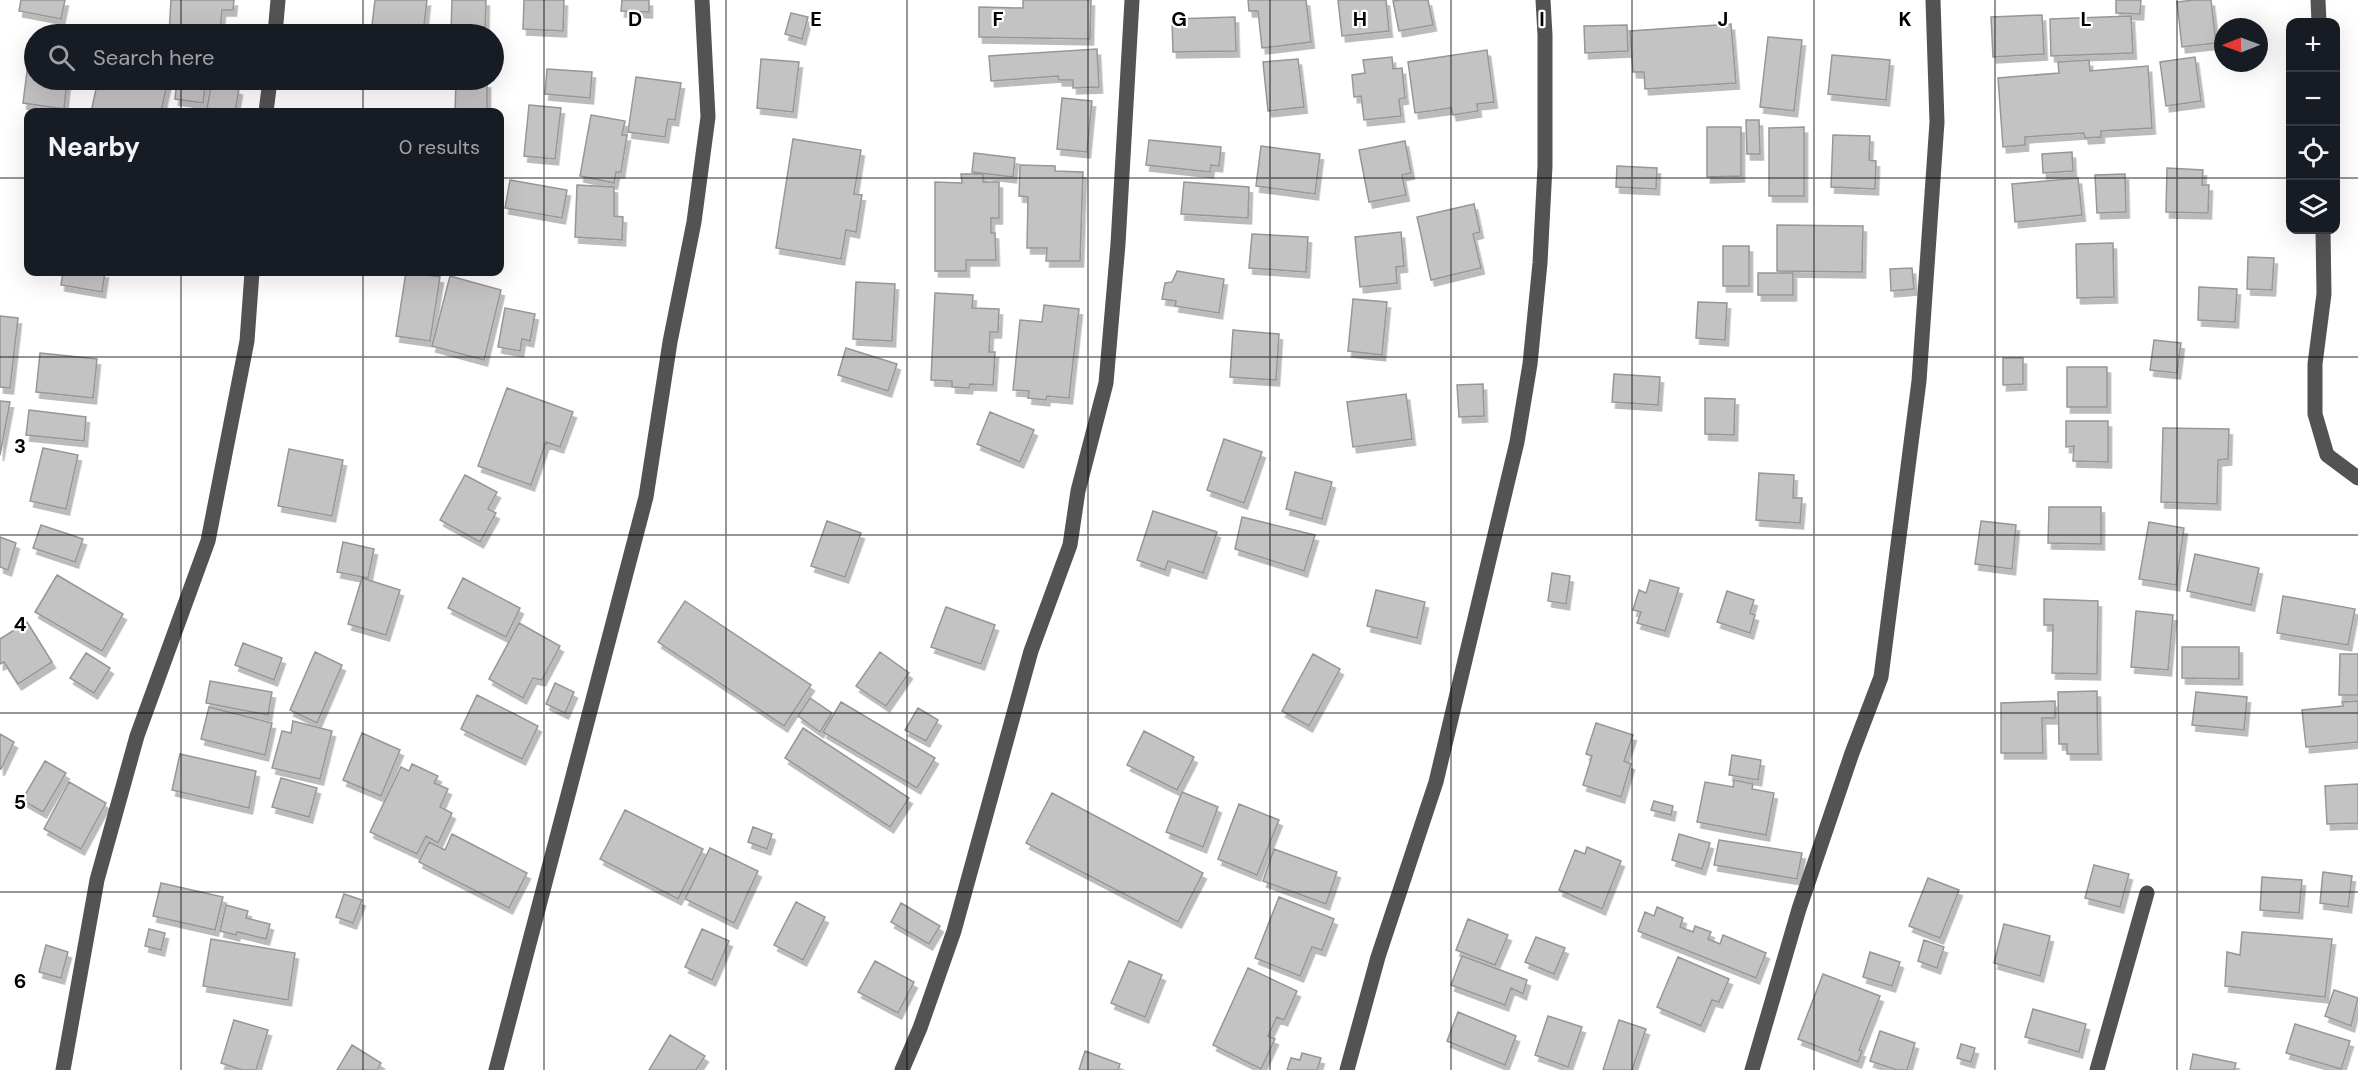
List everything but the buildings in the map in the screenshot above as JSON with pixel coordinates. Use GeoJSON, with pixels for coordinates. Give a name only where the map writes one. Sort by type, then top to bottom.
{"type":"FeatureCollection","features":[{"type":"Feature","properties":{"kind":"street"},"geometry":{"type":"LineString","coordinates":[[276,24],[278,0]]}},
{"type":"Feature","properties":{"kind":"street"},"geometry":{"type":"LineString","coordinates":[[496,1070],[646,497],[670,342],[694,222],[708,117],[702,0]]}},
{"type":"Feature","properties":{"kind":"street"},"geometry":{"type":"LineString","coordinates":[[902,1070],[920,1028],[954,931],[1031,651],[1070,545],[1078,491],[1106,383],[1118,244],[1132,0]]}},
{"type":"Feature","properties":{"kind":"street"},"geometry":{"type":"LineString","coordinates":[[1347,1070],[1378,957],[1436,782],[1517,442],[1530,364],[1540,263],[1545,166],[1543,0]]}},
{"type":"Feature","properties":{"kind":"street"},"geometry":{"type":"LineString","coordinates":[[1752,1070],[1799,909],[1852,753],[1881,677],[1919,381],[1937,122],[1933,0]]}},
{"type":"Feature","properties":{"kind":"street"},"geometry":{"type":"LineString","coordinates":[[2318,0],[2319,18]]}},
{"type":"Feature","properties":{"kind":"street"},"geometry":{"type":"LineString","coordinates":[[266,108],[269,90]]}},
{"type":"Feature","properties":{"kind":"street"},"geometry":{"type":"LineString","coordinates":[[2323,234],[2324,294],[2315,364],[2315,414],[2327,455],[2358,478]]}},
{"type":"Feature","properties":{"kind":"street"},"geometry":{"type":"LineString","coordinates":[[63,1070],[100,869],[137,736],[208,541],[247,341],[252,276]]}},
{"type":"Feature","properties":{"kind":"street"},"geometry":{"type":"LineString","coordinates":[[2097,1070],[2147,893]]}}]}
